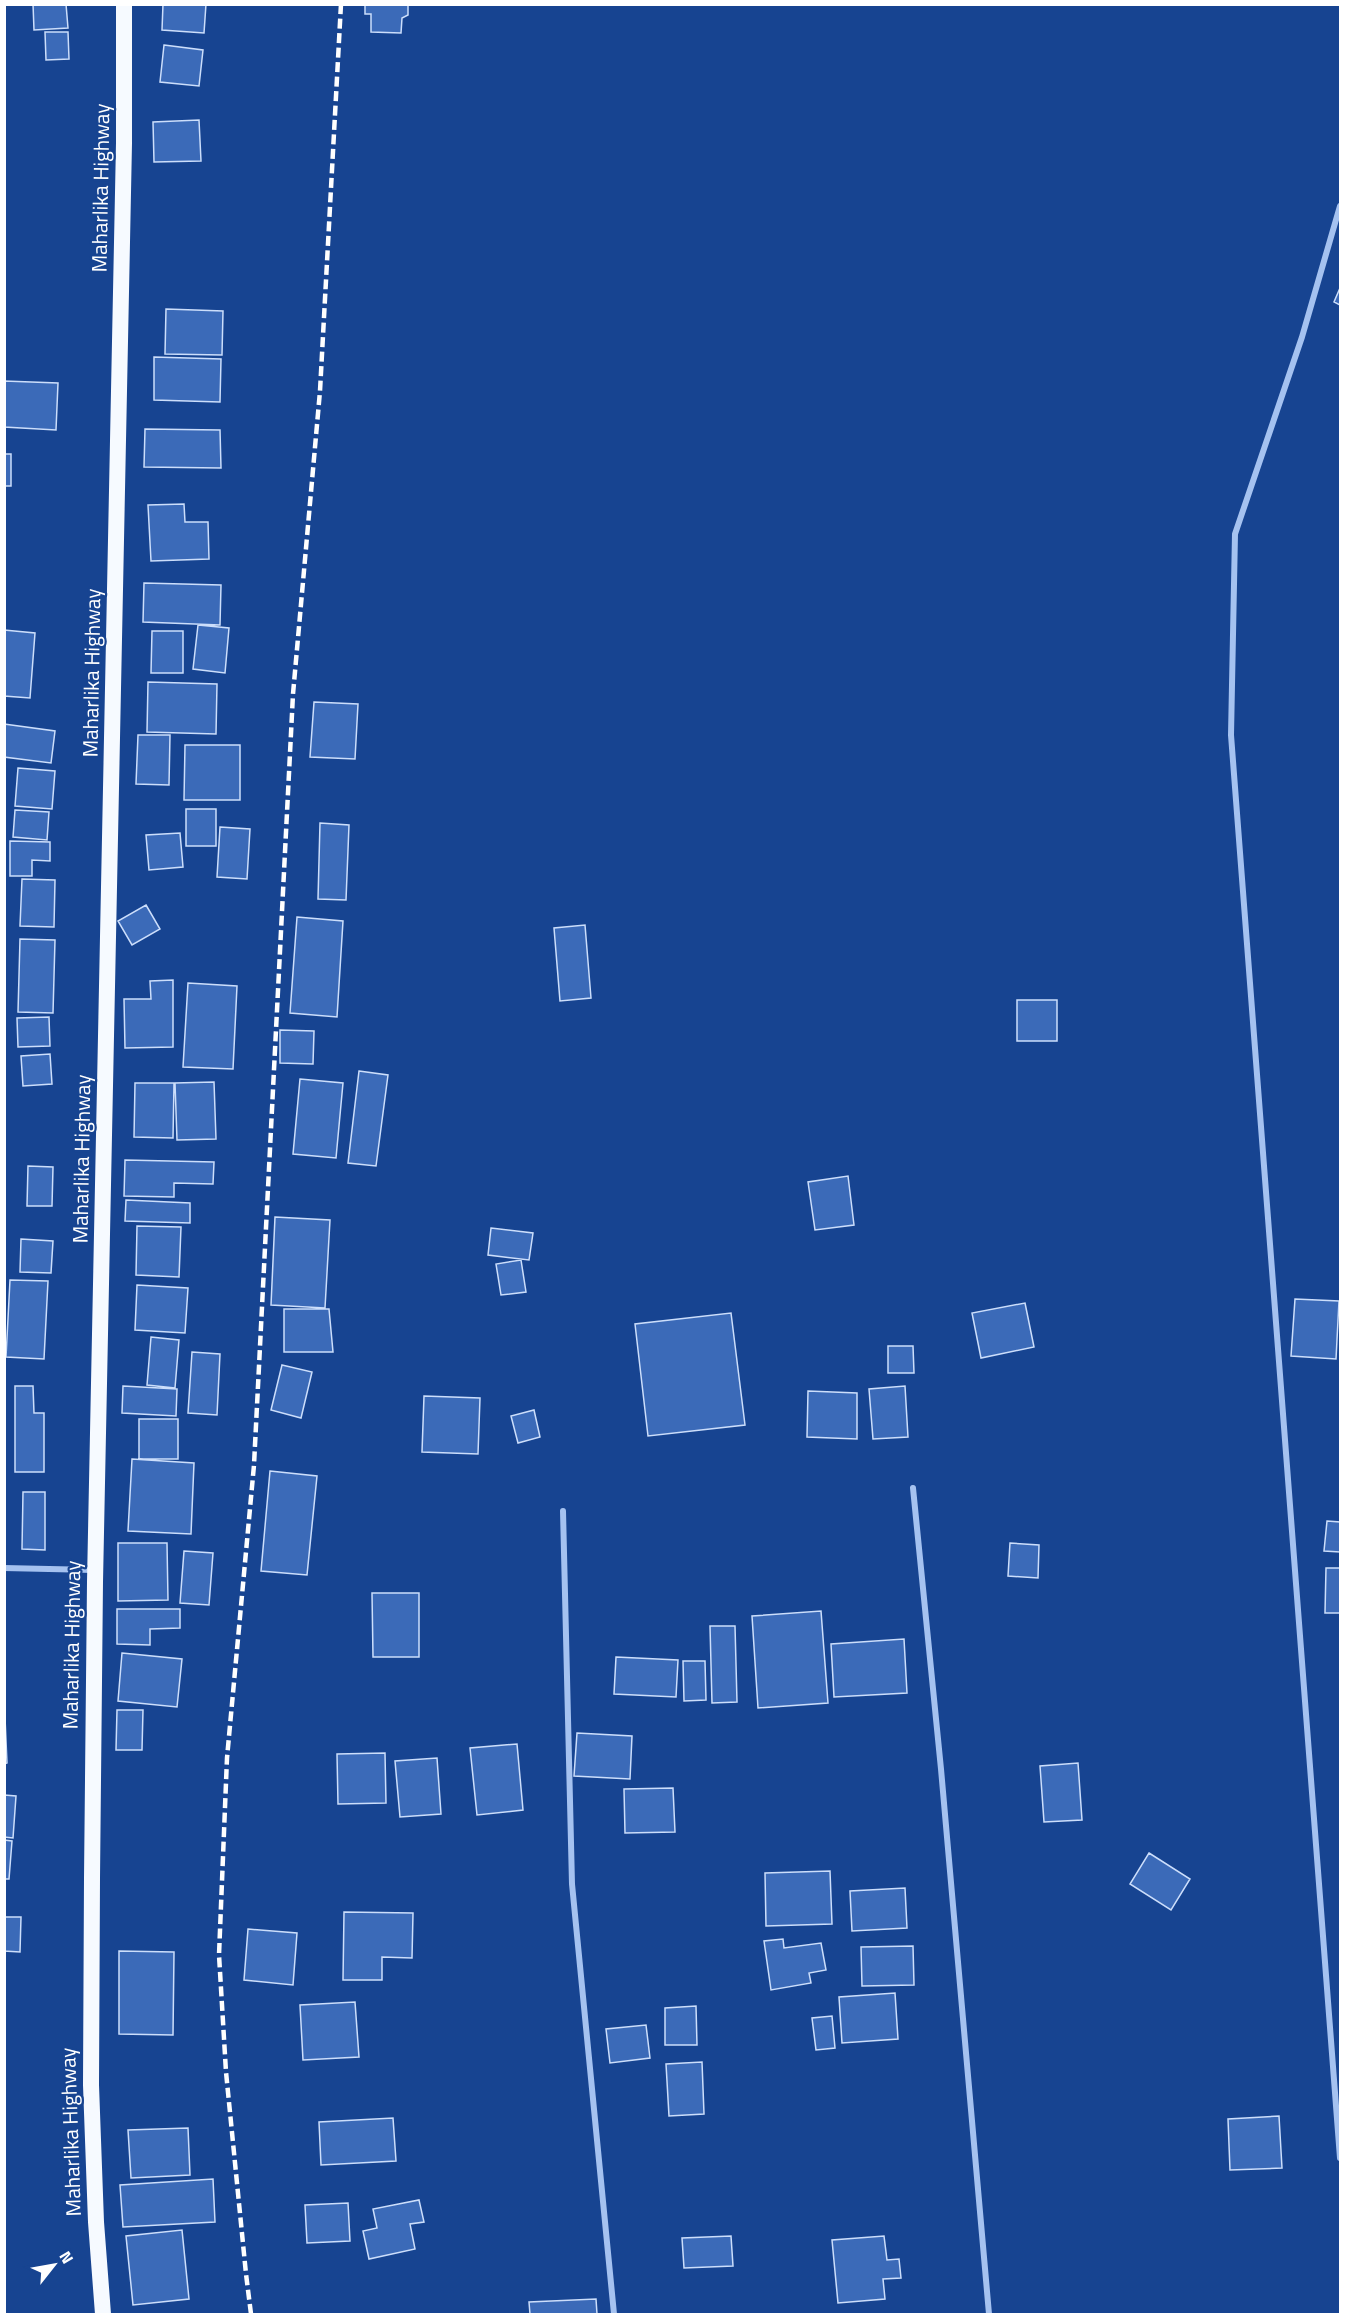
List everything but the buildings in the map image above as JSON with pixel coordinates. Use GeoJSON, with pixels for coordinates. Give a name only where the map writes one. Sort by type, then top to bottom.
{"type":"FeatureCollection","features":[{"type":"Feature","properties":{"kind":"highway","name":"Maharlika Highway"},"geometry":{"type":"LineString","coordinates":[[103,2314],[96,2222],[91,2085],[96,1570],[124,143],[124,4]]}},
{"type":"Feature","properties":{"kind":"street"},"geometry":{"type":"LineString","coordinates":[[1341,206],[1302,337],[1235,534],[1231,735],[1341,2158]]}},
{"type":"Feature","properties":{"kind":"street"},"geometry":{"type":"LineString","coordinates":[[913,1488],[942,1769],[989,2314]]}},
{"type":"Feature","properties":{"kind":"street"},"geometry":{"type":"LineString","coordinates":[[563,1511],[572,1884],[614,2314]]}},
{"type":"Feature","properties":{"kind":"street"},"geometry":{"type":"LineString","coordinates":[[4,1568],[96,1570]]}},
{"type":"Feature","properties":{"kind":"railway"},"geometry":{"type":"LineString","coordinates":[[251,2314],[226,2072],[219,1955],[227,1758],[254,1465],[293,694],[320,391],[341,4]]}}]}
